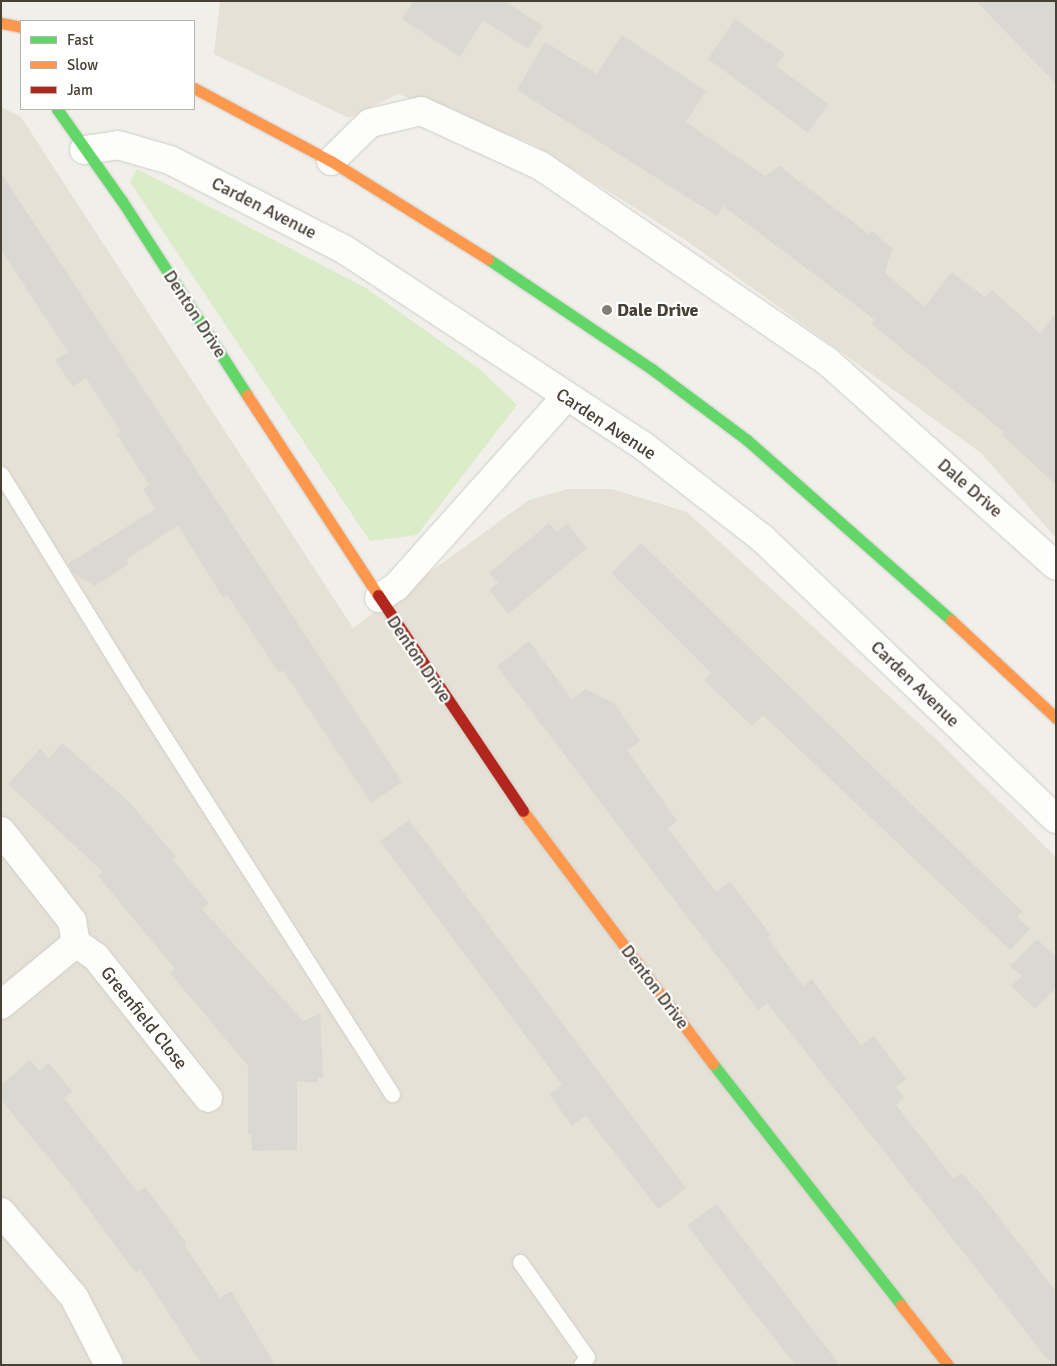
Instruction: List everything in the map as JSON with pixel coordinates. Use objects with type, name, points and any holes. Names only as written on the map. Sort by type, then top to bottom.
[{"type":"street","points":[[1,23],[20,27]]},
{"type":"street","points":[[195,89],[331,161],[445,230],[653,370],[747,440],[1005,668],[1056,718]]},
{"type":"street","name":"Denton Drive","points":[[57,110],[122,201],[379,598],[533,825],[761,1128],[948,1365]]},
{"type":"street","name":"Dale Drive","points":[[331,161],[370,123],[421,111],[541,166],[827,362],[1056,566]]},
{"type":"street","name":"Carden Avenue","points":[[84,150],[118,145],[170,160],[345,250],[566,397],[642,445],[762,538],[1056,819]]},
{"type":"street","name":"Denton Drive","points":[[379,598],[396,587],[566,397]]},
{"type":"street","points":[[1,831],[72,920],[76,943],[1,1004]]},
{"type":"street","name":"Greenfield Close","points":[[76,943],[96,957],[208,1098]]},
{"type":"street","points":[[1,1212],[74,1297],[109,1365]]},
{"type":"lane","points":[[1,474],[132,686],[392,1094]]},
{"type":"lane","points":[[520,1262],[587,1357],[581,1365]]},
{"type":"shaded area","points":[[220,1],[1056,1],[1056,538],[981,453],[687,241],[533,144],[398,94],[349,118],[214,54]]},
{"type":"shaded area","points":[[1,107],[21,117],[353,628],[529,500],[568,489],[612,489],[687,512],[936,739],[1056,857],[1056,1365],[1,1365]]},
{"type":"green space","points":[[137,169],[366,288],[482,371],[517,405],[417,535],[370,541],[130,182]]},
{"type":"building","points":[[414,1],[505,1],[543,26],[528,49],[483,20],[460,57],[402,19]]},
{"type":"building","points":[[976,1],[1056,1],[1056,84]]},
{"type":"building","points":[[735,19],[785,54],[776,66],[828,104],[808,133],[708,59]]},
{"type":"building","points":[[622,35],[706,91],[686,122],[765,176],[779,166],[869,234],[872,231],[892,248],[885,273],[925,307],[952,272],[985,297],[992,290],[1040,333],[1056,313],[1056,485],[1002,435],[1004,432],[872,324],[875,320],[723,206],[717,216],[517,90],[545,42],[597,74]]},
{"type":"building","points":[[1,173],[402,782],[371,803],[283,670],[279,673],[227,595],[223,598],[178,525],[126,560],[129,564],[95,586],[73,573],[68,564],[155,509],[143,489],[149,485],[117,434],[121,432],[86,378],[73,387],[55,360],[68,352],[1,250]]},
{"type":"building","points":[[549,523],[557,532],[567,524],[587,548],[508,614],[489,590],[498,583],[489,573]]},
{"type":"building","points":[[641,543],[1022,911],[1017,917],[1030,929],[1010,950],[763,715],[752,726],[704,680],[711,673],[611,573]]},
{"type":"building","points":[[529,641],[572,699],[586,689],[615,704],[640,741],[627,750],[677,821],[668,828],[716,892],[730,882],[771,935],[767,937],[803,986],[812,979],[861,1045],[874,1036],[906,1079],[896,1087],[904,1098],[896,1105],[954,1179],[961,1173],[981,1194],[1056,1292],[1056,1365],[1052,1365],[767,1003],[758,1010],[497,666]]},
{"type":"building","points":[[62,743],[127,800],[176,856],[172,859],[209,903],[202,909],[303,1021],[320,1014],[323,1078],[318,1078],[318,1082],[297,1082],[297,1150],[252,1151],[251,1134],[248,1134],[248,1066],[170,973],[175,969],[98,876],[103,872],[8,784],[40,749],[49,758]]},
{"type":"building","points":[[409,820],[686,1188],[658,1209],[586,1116],[572,1126],[549,1094],[562,1085],[380,841]]},
{"type":"building","points":[[1037,939],[1056,957],[1056,988],[1035,1009],[1011,986],[1022,976],[1010,966]]},
{"type":"building","points":[[30,1060],[40,1071],[49,1063],[72,1091],[64,1098],[138,1192],[145,1187],[187,1244],[185,1246],[220,1298],[231,1291],[275,1365],[202,1365],[140,1269],[136,1273],[67,1180],[1,1100],[1,1085]]},
{"type":"building","points":[[717,1204],[840,1365],[795,1365],[714,1261],[687,1225]]},
{"type":"traffic: fast","points":[[58,110],[122,201],[247,395]]},
{"type":"traffic: fast","points":[[488,259],[653,370],[747,440],[951,620]]},
{"type":"traffic: fast","points":[[713,1064],[901,1305]]},
{"type":"traffic: slow","points":[[1,23],[20,27]]},
{"type":"traffic: slow","points":[[195,89],[331,161],[488,259]]},
{"type":"traffic: slow","points":[[247,395],[378,595]]},
{"type":"traffic: slow","points":[[951,620],[1056,718]]},
{"type":"traffic: slow","points":[[523,811],[713,1064]]},
{"type":"traffic: slow","points":[[901,1305],[948,1365]]},
{"type":"traffic: jam","points":[[378,595],[523,811]]},
{"type":"place","name":"Dale Drive","points":[[607,310]]}]
